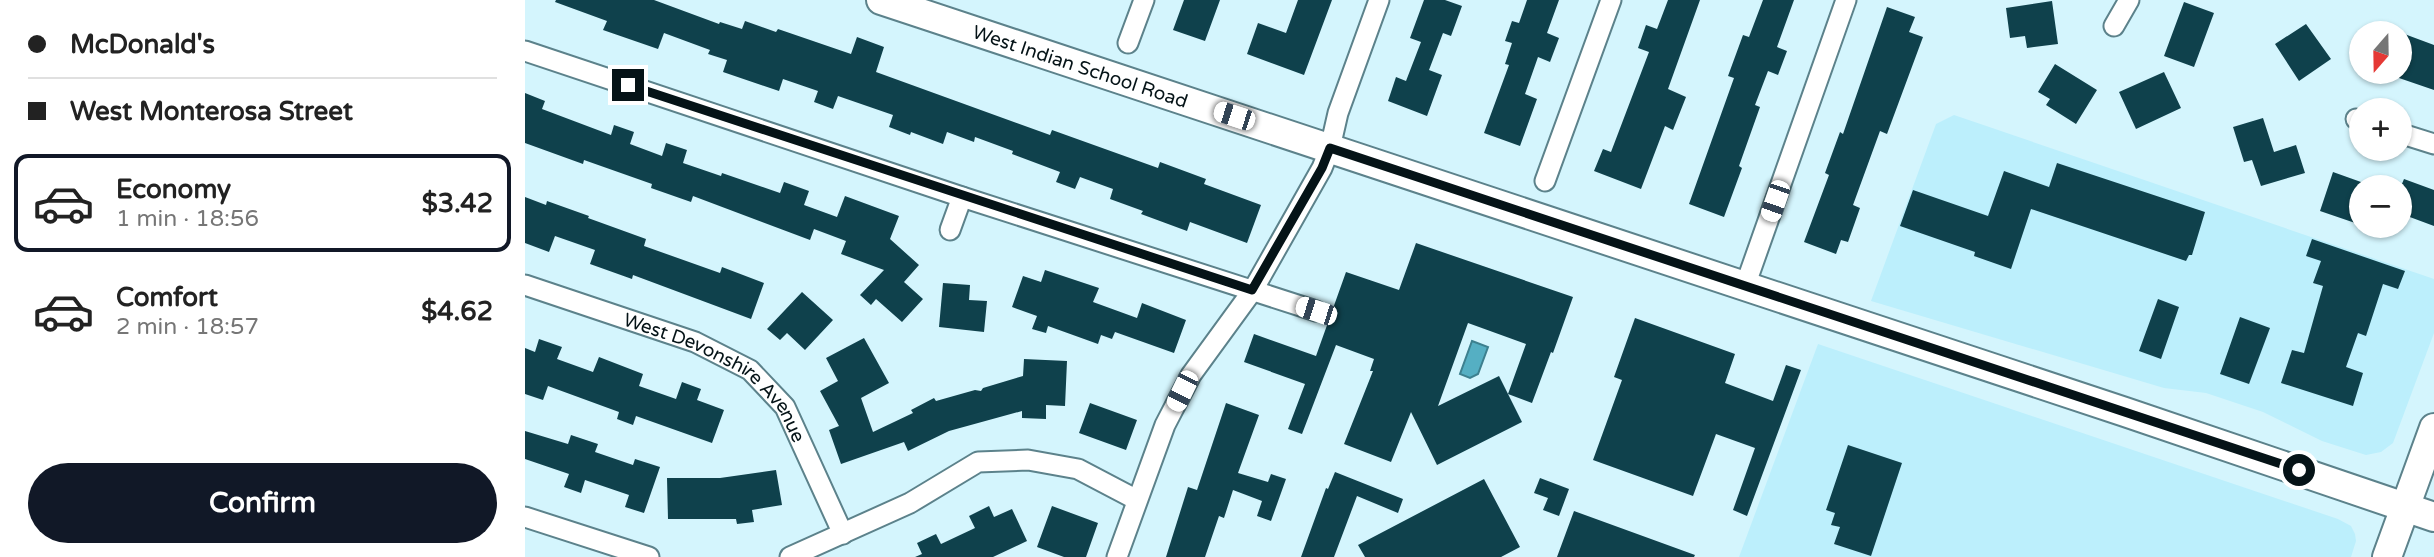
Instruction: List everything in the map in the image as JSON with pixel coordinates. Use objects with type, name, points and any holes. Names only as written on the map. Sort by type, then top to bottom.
[{"type":"main road","name":"West Indian School Road","points":[[881,0],[2137,415],[2434,517]]},
{"type":"main road","points":[[2387,557],[2434,428]]},
{"type":"street","points":[[1128,43],[1144,0]]},
{"type":"street","points":[[1117,557],[1165,425],[1191,375],[1252,290],[1322,168],[1338,113],[1379,0]]},
{"type":"street","points":[[1545,181],[1611,0]]},
{"type":"street","points":[[1745,286],[1846,0]]},
{"type":"street","points":[[2114,26],[2129,0]]},
{"type":"street","points":[[525,51],[962,197],[1316,311]]},
{"type":"street","points":[[2412,137],[2434,144]]},
{"type":"street","points":[[950,230],[962,197]]},
{"type":"street","name":"West Devonshire Avenue","points":[[525,285],[695,342],[750,370],[785,407],[843,534]]},
{"type":"street","points":[[790,557],[910,503],[978,463],[1028,460],[1077,469],[1137,500]]},
{"type":"street","points":[[525,517],[649,557]]},
{"type":"shaded area","points":[[1954,115],[2434,279],[2434,333],[2393,443],[2381,452],[2366,455],[2322,441],[2263,412],[2206,393],[2164,388],[1871,301],[1936,124]]},
{"type":"shaded area","points":[[1472,341],[1488,347],[1478,374],[1470,378],[1460,374]]},
{"type":"shaded area","points":[[1818,344],[2338,519],[2351,526],[2355,534],[2356,541],[2351,557],[1739,557]]},
{"type":"building","points":[[654,0],[719,24],[720,22],[742,29],[745,21],[776,32],[778,29],[851,54],[857,37],[884,47],[876,72],[1050,135],[1052,130],[1158,168],[1160,162],[1206,179],[1204,184],[1261,205],[1247,243],[1190,222],[1187,231],[1110,199],[1113,189],[1080,177],[1075,189],[1056,182],[1060,172],[975,137],[974,142],[947,132],[943,144],[911,132],[910,135],[889,127],[893,115],[838,96],[833,109],[814,102],[818,91],[783,79],[779,91],[723,72],[727,60],[708,54],[710,50],[664,33],[658,49],[603,30],[607,21],[555,2]]},
{"type":"building","points":[[1184,0],[1220,0],[1205,41],[1173,30]]},
{"type":"building","points":[[1298,0],[1332,0],[1304,75],[1247,54],[1258,23],[1286,33]]},
{"type":"building","points":[[1424,0],[1445,0],[1462,6],[1451,36],[1443,33],[1429,70],[1442,75],[1427,116],[1388,101],[1396,77],[1406,81],[1421,42],[1410,38]]},
{"type":"building","points":[[1527,0],[1559,0],[1547,33],[1559,38],[1550,62],[1538,57],[1525,94],[1537,99],[1520,146],[1484,133],[1509,65],[1505,64],[1512,43],[1505,41],[1512,21],[1519,23]]},
{"type":"building","points":[[1668,0],[1700,0],[1668,89],[1686,97],[1673,130],[1665,126],[1641,189],[1594,171],[1603,149],[1611,152],[1649,52],[1638,48],[1646,25],[1657,29]]},
{"type":"building","points":[[1763,0],[1794,0],[1777,47],[1787,51],[1778,75],[1768,71],[1755,105],[1760,107],[1724,217],[1689,204],[1734,78],[1728,76],[1743,35],[1749,37]]},
{"type":"building","points":[[2052,1],[2058,44],[2027,48],[2025,36],[2010,38],[2006,8]]},
{"type":"building","points":[[2184,2],[2214,13],[2194,67],[2164,56]]},
{"type":"building","points":[[1887,7],[1915,17],[1909,32],[1923,37],[1887,134],[1880,131],[1853,205],[1860,208],[1848,242],[1841,240],[1836,254],[1804,242],[1829,175],[1825,173],[1840,132],[1843,134]]},
{"type":"building","points":[[2306,24],[2331,59],[2299,81],[2275,44]]},
{"type":"building","points":[[2412,37],[2434,45],[2434,90],[2412,82]]},
{"type":"building","points":[[2055,64],[2097,90],[2076,124],[2046,105],[2050,99],[2038,92]]},
{"type":"building","points":[[2164,72],[2181,108],[2136,129],[2119,92]]},
{"type":"building","points":[[525,93],[545,101],[542,109],[611,135],[614,125],[634,132],[630,144],[662,156],[666,143],[687,150],[683,163],[721,176],[722,173],[780,193],[784,182],[809,191],[804,205],[837,217],[845,196],[899,216],[890,239],[919,265],[904,282],[923,299],[902,322],[876,299],[871,305],[860,295],[884,270],[841,254],[846,241],[814,229],[810,240],[693,196],[691,202],[651,188],[652,184],[584,160],[583,164],[525,143]]},
{"type":"building","points":[[2263,118],[2274,152],[2296,145],[2305,173],[2261,186],[2252,160],[2244,162],[2233,127]]},
{"type":"building","points":[[2057,163],[2205,212],[2192,255],[2189,255],[2186,261],[2031,209],[2011,269],[1974,256],[1975,252],[1900,226],[1913,190],[1988,216],[2004,171],[2049,187]]},
{"type":"building","points":[[2333,172],[2349,178],[2349,221],[2320,211]]},
{"type":"building","points":[[2412,182],[2434,190],[2434,226],[2412,218]]},
{"type":"building","points":[[525,197],[546,205],[547,201],[646,239],[644,246],[720,273],[722,267],[764,283],[751,319],[633,275],[632,279],[590,264],[595,250],[555,236],[549,252],[525,243]]},
{"type":"building","points":[[2312,239],[2405,271],[2398,289],[2383,284],[2366,336],[2358,333],[2346,367],[2363,373],[2353,406],[2281,383],[2292,350],[2304,353],[2323,286],[2313,283],[2321,261],[2306,256]]},
{"type":"building","points":[[1416,243],[1573,297],[1532,403],[1508,394],[1522,422],[1437,465],[1411,412],[1391,462],[1344,444],[1373,371],[1370,371],[1374,359],[1336,345],[1302,434],[1288,429],[1305,384],[1244,362],[1254,334],[1316,356],[1346,272],[1399,290]],"holes":[[[1468,323],[1526,344],[1508,394],[1499,376],[1438,406]]]},
{"type":"building","points":[[1045,270],[1099,288],[1093,302],[1137,318],[1142,303],[1186,320],[1174,353],[1115,332],[1112,339],[1101,335],[1098,344],[1048,326],[1046,333],[1032,329],[1037,316],[1012,307],[1023,276],[1041,282]]},
{"type":"building","points":[[943,283],[970,285],[969,300],[987,301],[984,332],[939,327]]},
{"type":"building","points":[[802,292],[833,320],[805,350],[787,333],[780,340],[767,329]]},
{"type":"building","points":[[2158,299],[2179,307],[2161,359],[2139,351]]},
{"type":"building","points":[[2240,317],[2270,328],[2249,384],[2220,374]]},
{"type":"building","points":[[1635,318],[1735,354],[1725,383],[1773,401],[1786,365],[1801,370],[1747,516],[1733,510],[1755,448],[1716,434],[1693,496],[1593,460],[1622,380],[1614,377]]},
{"type":"building","points":[[864,338],[889,383],[861,398],[873,432],[913,413],[911,410],[934,398],[936,401],[975,390],[981,391],[983,388],[1023,376],[1024,359],[1067,361],[1065,406],[1046,405],[1046,419],[1022,418],[1022,411],[949,431],[908,451],[904,442],[841,464],[829,430],[839,426],[820,391],[838,381],[826,358]]},
{"type":"building","points":[[539,339],[562,347],[557,359],[593,372],[599,357],[643,374],[639,386],[676,399],[682,382],[701,389],[697,400],[724,410],[712,443],[636,416],[633,425],[617,419],[619,412],[548,386],[543,400],[525,394],[525,348],[535,352]]},
{"type":"building","points":[[1090,403],[1137,420],[1126,450],[1079,433]]},
{"type":"building","points":[[1226,403],[1259,415],[1238,473],[1268,482],[1271,474],[1286,479],[1271,521],[1257,516],[1262,501],[1233,490],[1224,518],[1219,516],[1205,557],[1166,557],[1188,487],[1197,490]]},
{"type":"building","points":[[525,431],[568,444],[571,435],[598,444],[595,452],[633,465],[635,459],[660,467],[644,513],[625,507],[629,495],[585,480],[581,493],[564,487],[569,474],[525,459]]},
{"type":"building","points":[[1848,445],[1902,463],[1871,556],[1834,544],[1840,527],[1831,525],[1835,513],[1826,510]]},
{"type":"building","points":[[776,470],[782,505],[752,510],[754,522],[737,524],[736,519],[668,519],[667,478],[720,478]]},
{"type":"building","points":[[1335,472],[1403,499],[1398,513],[1357,496],[1334,557],[1301,557],[1326,488],[1328,489]]},
{"type":"building","points":[[1540,478],[1569,489],[1559,516],[1543,510],[1548,498],[1534,493]]},
{"type":"building","points":[[1484,479],[1520,547],[1501,557],[1365,557],[1358,545]]},
{"type":"building","points":[[989,506],[994,517],[1012,509],[1027,541],[993,557],[915,557],[922,554],[917,543],[936,534],[941,544],[975,528],[969,516]]},
{"type":"building","points":[[1052,506],[1098,523],[1086,557],[1064,557],[1037,547]]},
{"type":"building","points":[[1574,511],[1695,555],[1557,557]]},
{"type":"route","points":[[628,85],[962,197],[1252,290],[1322,168],[1330,148],[2299,470]]}]
